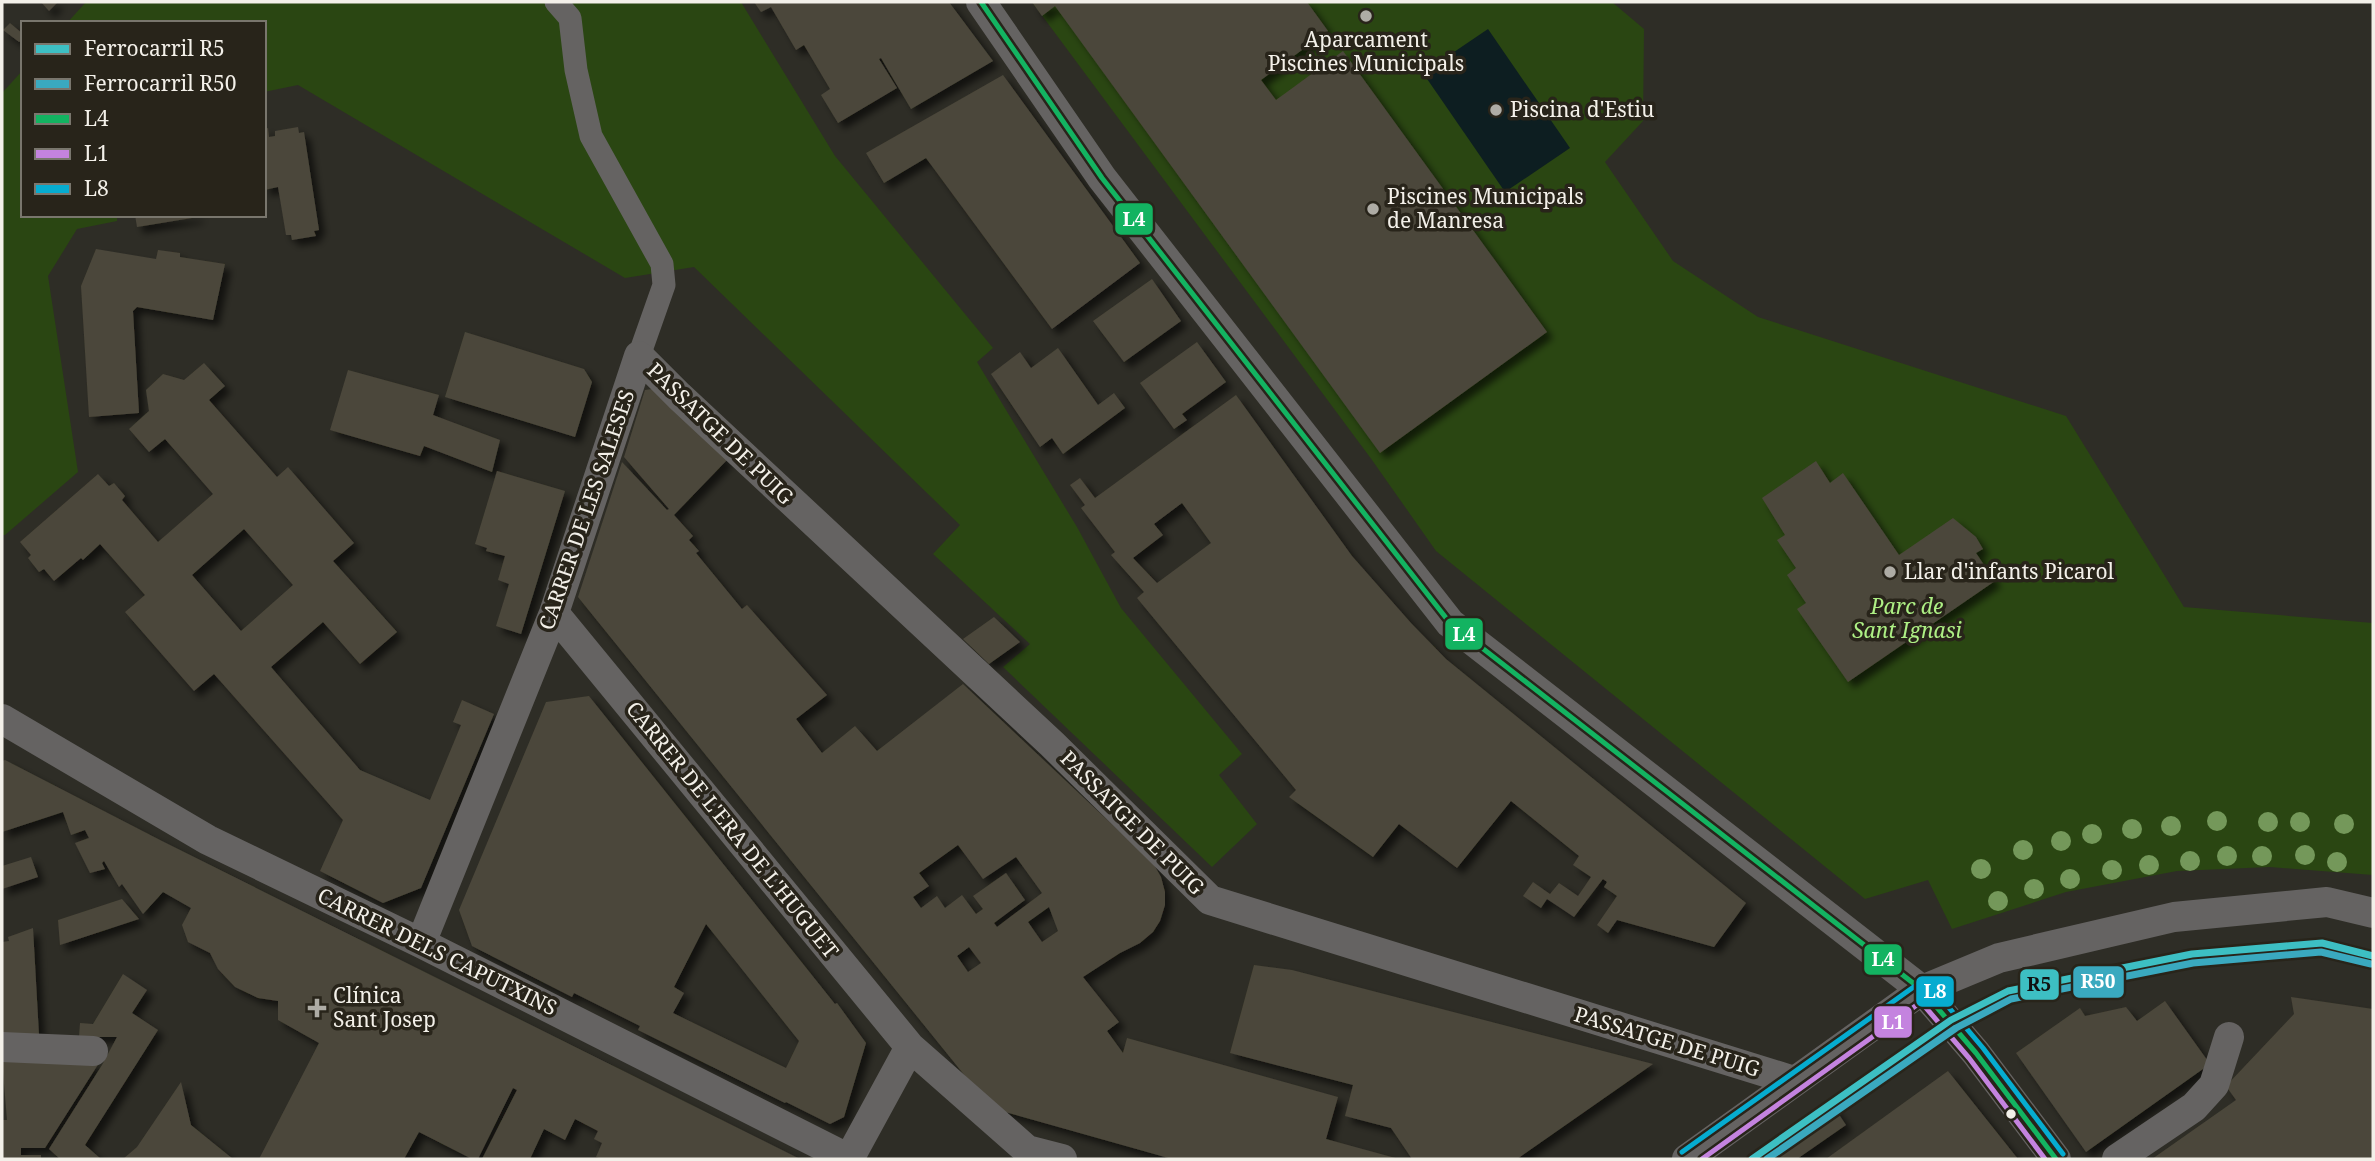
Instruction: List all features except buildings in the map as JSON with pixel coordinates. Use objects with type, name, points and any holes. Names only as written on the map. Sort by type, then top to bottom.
[{"type":"street","name":"CARRER DE LES SALESES","points":[[421,943],[554,613],[664,285],[662,264],[592,136],[576,70],[570,18],[556,2]]},
{"type":"street","points":[[981,2],[1102,178],[1450,623],[1922,990],[1976,1053],[2056,1159]]},
{"type":"street","name":"PASSATGE DE PUIG","points":[[639,356],[689,406],[1052,744],[1210,900],[1794,1082]]},
{"type":"street","name":"CARRER DE L'ERA DE L'HUGUET","points":[[554,613],[910,1047],[1024,1154]]},
{"type":"street","name":"CARRER DELS CAPUTXINS","points":[[2,719],[208,840],[421,943],[849,1159]]},
{"type":"street","points":[[2,748],[30,737]]},
{"type":"street","points":[[1687,1159],[1922,990],[1999,957],[2174,917],[2328,902],[2373,913]]},
{"type":"street","points":[[2117,1159],[2194,1107],[2214,1085],[2229,1037]]},
{"type":"street","points":[[2,1047],[93,1051]]},
{"type":"street","points":[[849,1159],[910,1047]]},
{"type":"street","points":[[1024,1154],[1062,1159]]},
{"type":"green space","points":[[86,2],[741,2],[835,156],[993,348],[977,362],[1077,527],[1121,608],[1242,754],[1219,775],[1257,824],[1212,867],[1003,667],[1030,644],[933,554],[960,525],[694,267],[625,278],[298,85],[266,92],[266,21],[69,21]]},
{"type":"green space","name":"Parc de Sant Ignasi","points":[[1032,2],[1612,2],[1644,29],[1643,121],[1605,162],[1673,261],[1758,317],[2066,416],[2184,607],[2373,623],[2373,875],[2270,867],[2177,871],[2066,892],[1952,929],[1928,880],[1865,899],[1436,551],[1372,460]]},
{"type":"green space","points":[[21,72],[21,217],[117,217],[117,221],[77,229],[48,276],[78,472],[5,535],[2,535],[2,93]]},
{"type":"shaded area","name":"Piscina d'Estiu","points":[[1488,29],[1570,148],[1505,192],[1423,73]]},
{"type":"rail line","name":"R5","points":[[1752,1159],[1951,1020],[2008,991],[2192,954],[2322,943],[2373,956]]},
{"type":"rail line","name":"R50","points":[[1767,1159],[1956,1028],[2011,999],[2193,963],[2321,952],[2371,964]]},
{"type":"transit line","name":"L4","points":[[981,2],[1102,178],[1450,623],[1922,990],[1976,1053],[2056,1159]]},
{"type":"transit line","name":"L8","points":[[1682,1152],[1922,981],[1929,984],[1983,1048],[2063,1154]]},
{"type":"transit line","name":"L1","points":[[1702,1159],[1921,1002],[1969,1058],[2045,1159]]},
{"type":"place","name":"Aparcament Piscines Municipals","points":[[1366,16]]},
{"type":"place","name":"Piscina d'Estiu","points":[[1496,110]]},
{"type":"place","name":"Piscines Municipals de Manresa","points":[[1373,209]]},
{"type":"place","name":"Llar d'infants Picarol","points":[[1890,572]]},
{"type":"place","name":"Clínica Sant Josep","points":[[317,1008]]}]
